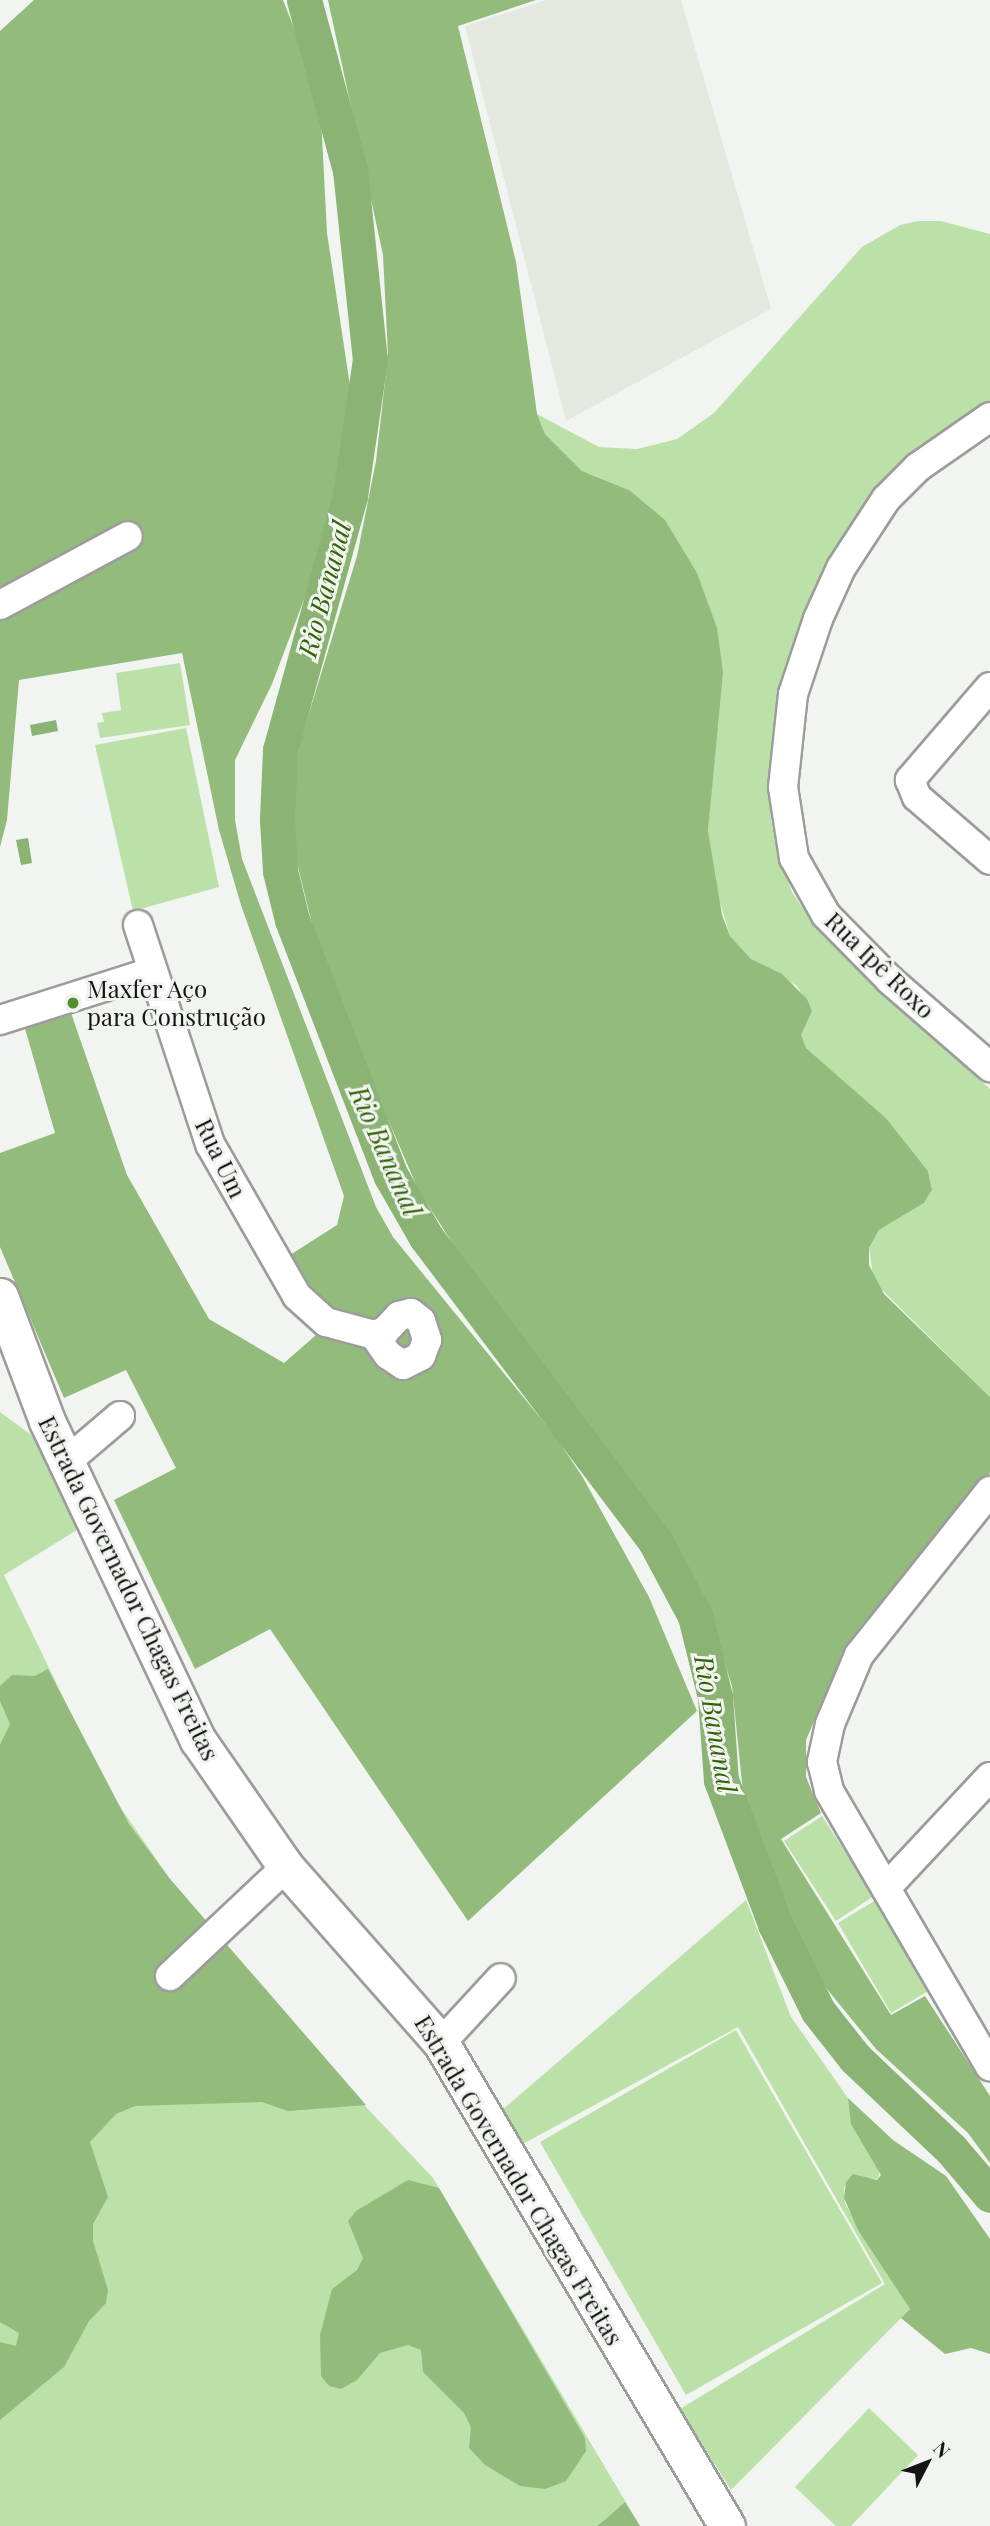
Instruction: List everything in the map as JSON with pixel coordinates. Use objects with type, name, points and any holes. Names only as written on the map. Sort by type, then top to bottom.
[{"type":"main road","name":"Estrada Governador Chagas Freitas","points":[[0,1296],[66,1462],[198,1740],[286,1867],[441,2043],[727,2526]]},
{"type":"street","name":"Rua Ipê Roxo","points":[[990,417],[910,475],[886,499],[841,568],[818,619],[793,694],[783,787],[794,858],[827,915],[890,980],[990,1068]]},
{"type":"street","points":[[0,605],[128,537]]},
{"type":"street","points":[[990,687],[910,780],[917,797],[990,860]]},
{"type":"street","name":"Rua Um","points":[[138,925],[151,972],[210,1144],[291,1286],[326,1322],[374,1335]]},
{"type":"street","points":[[0,1020],[151,972]]},
{"type":"street","points":[[66,1462],[120,1416]]},
{"type":"street","points":[[990,1490],[867,1642],[849,1676],[823,1747],[822,1772],[829,1791],[990,2066]]},
{"type":"street","points":[[886,1888],[990,1777]]},
{"type":"street","points":[[170,1976],[286,1867]]},
{"type":"street","points":[[441,2043],[501,1978]]},
{"type":"shaded area","points":[[34,0],[283,0],[300,43],[321,117],[327,233],[350,386],[351,437],[322,552],[272,684],[235,760],[235,820],[242,859],[376,1207],[393,1237],[555,1436],[582,1476],[649,1597],[697,1711],[468,1921],[270,1629],[195,1669],[114,1500],[176,1468],[126,1370],[64,1398],[0,1247],[0,1153],[55,1133],[24,1025],[70,1010],[127,1175],[209,1319],[284,1363],[331,1322],[290,1255],[337,1225],[344,1196],[241,905],[219,830],[182,653],[19,680],[7,820],[0,847],[0,31]]},
{"type":"shaded area","points":[[328,0],[536,0],[458,26],[516,262],[537,414],[545,434],[582,471],[629,490],[665,520],[697,573],[717,628],[723,672],[708,831],[722,915],[730,936],[751,959],[782,974],[807,999],[812,1011],[801,1035],[806,1048],[886,1118],[928,1171],[932,1190],[924,1203],[879,1230],[869,1248],[869,1265],[884,1294],[990,1397],[990,1473],[860,1627],[842,1657],[806,1740],[806,1777],[821,1813],[781,1839],[891,2015],[925,1996],[990,2096],[990,2163],[968,2133],[876,2049],[827,1989],[785,1919],[769,1888],[746,1821],[732,1686],[704,1597],[649,1506],[487,1298],[418,1189],[358,1050],[315,936],[294,851],[294,782],[299,746],[357,556],[376,461],[388,355],[383,255]]},
{"type":"shaded area","points":[[546,0],[681,0],[771,309],[566,421],[465,26]]},
{"type":"shaded area","points":[[918,221],[941,221],[990,234],[990,402],[908,458],[868,508],[770,786],[771,819],[777,853],[792,892],[810,919],[883,993],[990,1089],[990,1397],[874,1282],[869,1248],[879,1230],[924,1203],[932,1190],[928,1171],[886,1118],[806,1048],[800,1035],[812,1011],[797,986],[751,959],[730,936],[714,882],[708,831],[716,731],[629,490],[582,471],[545,434],[537,414],[599,447],[637,449],[677,439],[714,413],[862,247],[900,225]]},
{"type":"shaded area","points":[[180,663],[190,725],[100,738],[97,723],[104,722],[102,713],[121,710],[116,673]]},
{"type":"shaded area","points":[[56,720],[58,731],[32,736],[30,725]]},
{"type":"shaded area","points":[[186,728],[219,887],[133,911],[95,745]]},
{"type":"shaded area","points":[[28,838],[32,863],[21,865],[16,840]]},
{"type":"shaded area","points":[[0,1412],[38,1440],[77,1530],[4,1575],[107,1788],[170,1879],[351,2091],[433,2178],[640,2526],[0,2526]]},
{"type":"shaded area","points":[[48,1669],[129,1824],[170,1879],[366,2105],[288,2111],[262,2102],[135,2106],[116,2114],[90,2142],[108,2197],[93,2224],[93,2241],[108,2290],[106,2303],[89,2321],[64,2367],[0,2420],[0,2342],[16,2346],[19,2333],[0,2322],[0,1745],[10,1724],[0,1701],[0,1686],[12,1675],[35,1676]]},
{"type":"shaded area","points":[[822,1816],[874,1896],[836,1921],[784,1841]]},
{"type":"shaded area","points":[[746,1900],[791,2017],[848,2098],[855,2130],[880,2169],[878,2179],[850,2177],[844,2188],[845,2204],[910,2309],[731,2490],[680,2409],[885,2284],[738,2027],[521,2145],[501,2111]]},
{"type":"shaded area","points":[[876,1900],[930,1990],[891,2013],[838,1923]]},
{"type":"shaded area","points":[[736,2030],[882,2283],[686,2395],[540,2142]]},
{"type":"shaded area","points":[[848,2098],[893,2140],[946,2176],[990,2239],[990,2354],[971,2348],[945,2354],[901,2318],[910,2309],[858,2230],[844,2198],[846,2182],[853,2174],[877,2180],[881,2175],[851,2124]]},
{"type":"shaded area","points":[[408,2180],[439,2188],[585,2438],[586,2451],[566,2481],[545,2489],[520,2486],[485,2465],[469,2448],[471,2427],[464,2413],[423,2372],[421,2350],[408,2345],[380,2353],[357,2380],[341,2389],[329,2386],[321,2376],[320,2335],[332,2289],[357,2270],[363,2258],[348,2221],[356,2211]]},
{"type":"shaded area","points":[[869,2408],[918,2455],[851,2526],[836,2526],[795,2487]]},
{"type":"shaded area","points":[[625,2502],[640,2526],[597,2526],[606,2519]]},
{"type":"waterway","name":"Rio Bananal","points":[[304,0],[350,170],[370,359],[350,496],[280,750],[277,820],[280,871],[292,920],[391,1176],[426,1237],[655,1541],[695,1616],[715,1697],[721,1780],[775,1924],[818,2011],[855,2058],[951,2149],[990,2195]]},
{"type":"place","name":"Maxfer Aço para Construção","points":[[73,1003]]}]
